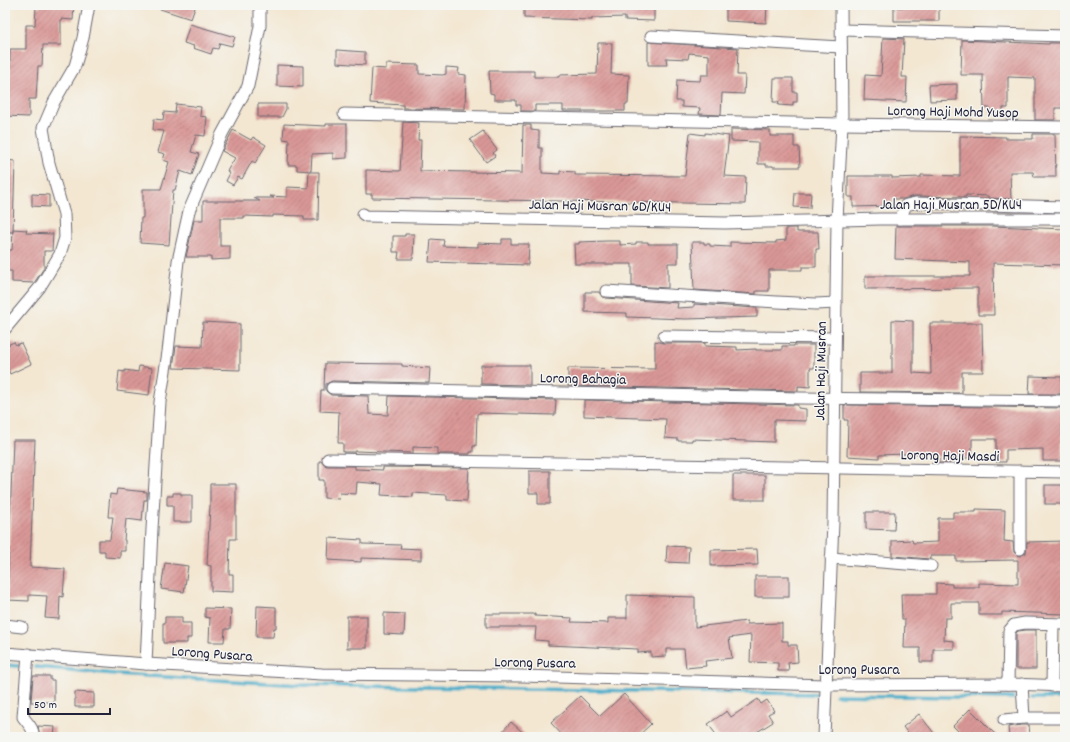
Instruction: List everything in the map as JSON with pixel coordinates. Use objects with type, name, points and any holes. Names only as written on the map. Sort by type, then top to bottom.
[{"type":"street","points":[[5,329],[40,287],[60,254],[65,238],[64,214],[49,163],[43,128],[54,102],[75,66],[83,38],[89,5]]},
{"type":"street","points":[[146,664],[152,529],[160,402],[168,352],[178,262],[189,211],[222,134],[248,86],[260,26],[260,5]]},
{"type":"street","name":"Jalan Haji Musran","points":[[824,737],[834,468],[835,338],[833,303],[842,124],[841,5]]},
{"type":"street","points":[[842,30],[1065,36]]},
{"type":"street","points":[[651,36],[841,47]]},
{"type":"street","name":"Lorong Haji Mohd Yusop","points":[[344,114],[1065,127]]},
{"type":"street","points":[[900,219],[906,205],[914,203],[1065,207]]},
{"type":"street","name":"Jalan Haji Musran 6D/KU4","points":[[363,214],[366,216],[725,223],[837,220]]},
{"type":"street","name":"Jalan Haji Musran 5D/KU4","points":[[837,220],[1065,219]]},
{"type":"street","points":[[606,291],[816,304],[833,303]]},
{"type":"street","points":[[664,336],[835,338]]},
{"type":"street","name":"Lorong Bahagia","points":[[332,388],[834,399],[1065,401]]},
{"type":"street","name":"Lorong Haji Masdi","points":[[328,459],[1065,472]]},
{"type":"street","points":[[1020,471],[1020,549]]},
{"type":"street","points":[[831,558],[931,566]]},
{"type":"street","points":[[1008,684],[1009,631],[1014,625],[1025,623],[1065,624]]},
{"type":"street","points":[[1052,686],[1053,624]]},
{"type":"street","points":[[5,626],[22,627]]},
{"type":"street","name":"Lorong Pusara","points":[[5,653],[146,664],[322,674],[522,676],[826,685],[1022,684],[1065,686]]},
{"type":"street","points":[[28,654],[24,717],[34,732],[33,737]]},
{"type":"street","points":[[1022,684],[1024,718]]},
{"type":"street","points":[[1004,720],[1024,718],[1065,718]]},
{"type":"building","points":[[40,5],[74,5],[73,20],[61,19],[61,45],[43,45],[42,66],[38,66],[36,99],[29,99],[29,117],[5,116],[5,75],[10,75],[10,49],[26,49],[26,25],[35,25],[36,7],[40,8]]},
{"type":"building","points":[[155,5],[196,5],[191,19],[154,7]]},
{"type":"building","points":[[524,5],[644,5],[644,8],[654,9],[654,21],[625,20],[625,17],[592,18],[592,20],[524,18]]},
{"type":"building","points":[[726,5],[767,5],[766,23],[726,21]]},
{"type":"building","points":[[923,5],[939,5],[939,21],[894,21],[894,7],[923,8]]},
{"type":"building","points":[[190,24],[235,37],[232,46],[220,43],[218,49],[213,48],[211,54],[193,48],[194,46],[184,43]]},
{"type":"building","points":[[883,38],[904,39],[902,77],[907,77],[906,102],[864,100],[865,75],[881,76]]},
{"type":"building","points":[[962,40],[1049,44],[1065,43],[1065,108],[1055,108],[1055,120],[1035,120],[1035,78],[1008,77],[1008,108],[1003,108],[1003,113],[990,114],[990,108],[984,108],[983,75],[961,75]]},
{"type":"building","points":[[648,42],[738,48],[737,75],[745,75],[744,94],[722,93],[721,115],[699,114],[700,108],[682,107],[682,101],[676,101],[677,80],[700,81],[701,75],[709,75],[709,55],[689,53],[688,59],[666,58],[667,65],[648,65]]},
{"type":"building","points":[[598,43],[612,43],[611,74],[629,75],[628,104],[625,104],[625,111],[563,111],[563,105],[535,105],[535,111],[521,111],[521,105],[516,105],[516,100],[494,100],[494,94],[490,93],[489,71],[534,71],[534,77],[597,74]]},
{"type":"building","points":[[337,50],[365,52],[365,65],[337,63]]},
{"type":"building","points":[[386,64],[419,65],[419,74],[443,75],[446,74],[446,67],[459,68],[458,74],[466,75],[465,109],[403,108],[403,105],[370,103],[372,68],[386,69]]},
{"type":"building","points":[[277,65],[303,66],[303,87],[277,86]]},
{"type":"building","points":[[774,78],[793,78],[793,92],[797,92],[797,102],[793,102],[793,106],[778,105],[779,102],[773,102]]},
{"type":"building","points":[[957,84],[957,100],[930,101],[929,85]]},
{"type":"building","points":[[176,104],[201,107],[200,116],[207,117],[205,136],[196,135],[191,152],[199,154],[192,175],[180,171],[175,190],[173,190],[169,245],[140,243],[141,218],[143,218],[143,189],[161,189],[169,162],[163,160],[165,154],[158,152],[164,131],[153,130],[154,119],[163,120],[164,112],[175,113]]},
{"type":"building","points":[[258,104],[286,104],[286,109],[282,117],[258,117]]},
{"type":"building","points":[[403,122],[419,123],[418,140],[421,140],[420,171],[522,173],[523,125],[531,125],[531,130],[539,131],[539,148],[542,148],[542,173],[560,174],[560,171],[575,172],[575,175],[685,176],[690,133],[729,136],[724,176],[746,177],[745,204],[372,198],[372,194],[366,194],[366,170],[400,171]]},
{"type":"building","points":[[284,124],[326,126],[326,124],[347,124],[347,158],[333,159],[333,153],[312,154],[311,171],[297,170],[297,165],[288,165],[289,140],[283,139]]},
{"type":"building","points":[[731,129],[770,130],[770,136],[794,136],[794,147],[799,147],[800,167],[773,167],[766,166],[766,164],[758,164],[758,142],[731,141]]},
{"type":"building","points":[[233,130],[251,140],[253,137],[266,145],[255,163],[252,161],[242,179],[238,177],[233,185],[226,181],[230,173],[227,171],[235,158],[222,151]]},
{"type":"building","points":[[483,131],[497,150],[493,153],[495,156],[486,162],[470,140]]},
{"type":"building","points":[[1033,134],[1055,134],[1056,177],[1034,177],[1033,172],[1010,172],[1011,199],[966,195],[966,197],[915,196],[904,199],[892,199],[892,206],[853,207],[853,197],[848,197],[848,176],[892,176],[892,178],[921,177],[921,175],[960,176],[960,136],[1033,139]]},
{"type":"building","points":[[5,160],[15,161],[13,232],[5,232]]},
{"type":"building","points":[[309,172],[319,172],[318,220],[304,220],[304,216],[273,215],[273,217],[244,216],[244,218],[220,218],[220,246],[230,246],[230,259],[211,260],[211,257],[186,257],[194,220],[203,220],[203,201],[260,201],[254,198],[274,198],[270,196],[287,197],[287,187],[308,188]]},
{"type":"building","points":[[795,193],[811,193],[810,208],[794,207]]},
{"type":"building","points":[[32,194],[49,195],[49,207],[32,206]]},
{"type":"building","points":[[896,226],[992,226],[1065,229],[1065,265],[993,263],[994,315],[978,315],[978,288],[865,289],[865,276],[970,276],[970,262],[895,259]]},
{"type":"building","points":[[786,228],[797,228],[797,232],[818,232],[819,249],[816,249],[816,267],[802,267],[802,270],[769,270],[769,291],[756,291],[756,294],[694,290],[692,242],[704,242],[704,244],[710,244],[710,246],[730,247],[730,242],[776,243],[776,241],[786,240]]},
{"type":"building","points":[[13,229],[27,230],[26,233],[53,234],[52,251],[44,251],[44,268],[34,283],[12,282],[12,271],[5,271],[5,250],[12,250]]},
{"type":"building","points":[[405,234],[414,234],[413,259],[398,259],[399,252],[393,252],[393,236],[405,236]]},
{"type":"building","points":[[431,239],[444,240],[443,246],[478,247],[478,243],[502,244],[502,239],[511,239],[511,244],[529,244],[528,265],[429,262]]},
{"type":"building","points":[[620,241],[620,245],[636,244],[636,242],[648,242],[648,244],[678,244],[678,263],[668,263],[668,288],[632,286],[632,264],[575,264],[574,244],[579,244],[579,242]]},
{"type":"building","points":[[585,292],[599,292],[602,297],[606,298],[678,303],[677,308],[694,307],[694,304],[757,308],[757,317],[686,319],[627,317],[627,313],[585,312]]},
{"type":"building","points":[[892,320],[913,321],[913,373],[931,374],[930,323],[982,323],[983,372],[962,372],[962,393],[860,392],[860,373],[892,373]]},
{"type":"building","points":[[203,322],[240,324],[240,370],[173,368],[176,346],[202,347]]},
{"type":"building","points":[[655,341],[664,343],[705,343],[705,346],[737,347],[737,350],[782,350],[782,346],[814,345],[814,368],[810,368],[810,387],[798,386],[798,391],[568,386],[568,368],[655,369]]},
{"type":"building","points":[[14,342],[16,345],[21,343],[31,364],[10,374],[5,362],[5,346]]},
{"type":"building","points":[[325,363],[402,364],[402,366],[430,368],[429,383],[332,381],[326,384],[326,391],[331,395],[368,396],[369,414],[388,415],[389,396],[556,400],[555,415],[479,413],[477,414],[476,446],[473,446],[473,452],[470,452],[470,454],[437,454],[437,448],[413,447],[413,453],[343,452],[343,443],[338,443],[339,412],[320,411],[321,390],[324,390]]},
{"type":"building","points":[[481,365],[530,365],[530,385],[481,384]]},
{"type":"building","points":[[139,366],[152,368],[149,395],[117,391],[119,371],[125,372],[125,370],[138,372]]},
{"type":"building","points":[[1030,376],[1062,377],[1061,394],[1029,394]]},
{"type":"building","points":[[584,400],[798,405],[798,408],[806,409],[806,421],[774,420],[774,442],[692,439],[692,441],[678,441],[678,439],[665,438],[666,419],[584,416]]},
{"type":"building","points":[[844,405],[1065,408],[1065,425],[1062,425],[1062,461],[1043,461],[1043,449],[1006,450],[1006,462],[996,462],[996,439],[972,439],[972,458],[949,458],[949,463],[939,463],[939,456],[932,456],[931,453],[879,455],[879,458],[847,456],[848,420],[844,420]]},
{"type":"building","points":[[13,440],[35,440],[30,567],[65,569],[63,597],[60,596],[59,619],[45,618],[47,596],[29,595],[29,601],[7,600]]},
{"type":"building","points":[[319,461],[327,466],[355,466],[355,469],[383,470],[383,467],[469,468],[467,501],[447,500],[447,495],[413,493],[413,497],[381,495],[382,484],[357,482],[356,494],[340,493],[339,499],[324,498],[324,480],[319,480]]},
{"type":"building","points":[[529,471],[550,471],[550,504],[538,504],[538,493],[529,493]]},
{"type":"building","points":[[733,475],[765,475],[765,500],[733,500]]},
{"type":"building","points":[[210,484],[236,484],[236,539],[230,539],[229,574],[233,574],[233,592],[211,591],[211,566],[207,565]]},
{"type":"building","points":[[1045,485],[1065,485],[1065,504],[1045,504]]},
{"type":"building","points":[[117,489],[147,492],[147,500],[144,500],[142,521],[126,519],[124,540],[125,551],[120,551],[120,558],[105,557],[105,551],[99,551],[99,540],[110,540],[113,517],[108,517],[110,494],[116,495]]},
{"type":"building","points":[[173,493],[192,495],[192,522],[173,522],[173,505],[167,505],[167,496],[173,496]]},
{"type":"building","points":[[976,509],[1005,510],[1004,541],[1013,542],[1014,552],[1017,555],[1020,556],[1026,553],[1027,542],[1065,541],[1065,554],[1063,554],[1063,575],[1065,575],[1065,614],[1002,612],[1002,615],[979,615],[979,603],[951,603],[951,618],[945,618],[944,640],[954,641],[954,649],[933,649],[933,662],[920,662],[920,648],[904,648],[905,619],[902,619],[901,594],[936,594],[936,583],[952,584],[952,587],[979,587],[979,583],[1018,584],[1018,560],[956,561],[956,556],[930,556],[930,559],[892,556],[892,541],[912,540],[913,543],[938,542],[938,518],[953,518],[953,512],[976,512]]},
{"type":"building","points":[[866,512],[895,512],[894,530],[866,529]]},
{"type":"building","points":[[329,538],[362,540],[362,544],[401,545],[400,548],[421,549],[421,560],[361,558],[361,562],[328,560]]},
{"type":"building","points":[[667,546],[689,547],[688,563],[666,562]]},
{"type":"building","points":[[757,549],[758,565],[711,566],[711,550]]},
{"type":"building","points":[[165,563],[188,566],[184,592],[161,589]]},
{"type":"building","points":[[755,576],[789,576],[789,597],[755,597]]},
{"type":"building","points":[[627,595],[695,597],[695,627],[747,621],[747,624],[782,623],[782,641],[788,641],[788,645],[797,645],[798,662],[788,663],[789,671],[778,671],[778,663],[750,662],[751,635],[729,638],[732,658],[705,661],[706,666],[686,668],[684,649],[666,649],[666,656],[651,657],[651,652],[638,653],[638,649],[548,645],[548,641],[535,640],[536,627],[486,627],[486,614],[535,614],[535,616],[572,618],[571,622],[608,623],[608,618],[627,618]]},
{"type":"building","points":[[257,606],[276,607],[276,628],[274,628],[273,637],[256,637]]},
{"type":"building","points":[[205,608],[231,609],[230,629],[225,629],[224,642],[209,642],[210,618],[205,617]]},
{"type":"building","points":[[384,613],[405,614],[404,635],[384,634]]},
{"type":"building","points":[[347,616],[367,616],[367,648],[347,648]]},
{"type":"building","points":[[165,617],[182,617],[182,623],[191,623],[191,638],[187,638],[187,643],[163,643],[163,623],[165,623]]},
{"type":"building","points":[[1036,630],[1036,669],[1016,669],[1016,633],[1018,631]]},
{"type":"building","points":[[33,676],[50,676],[50,680],[54,680],[54,702],[31,702]]},
{"type":"building","points":[[75,692],[94,693],[94,707],[75,707]]},
{"type":"building","points":[[624,694],[651,724],[637,737],[564,737],[551,723],[580,696],[600,716]]},
{"type":"building","points":[[758,699],[761,704],[767,700],[774,711],[768,714],[773,722],[749,737],[718,737],[708,724],[727,711],[731,717]]},
{"type":"building","points":[[970,709],[998,737],[964,737],[953,726]]},
{"type":"building","points":[[919,714],[937,737],[911,737],[903,727]]},
{"type":"building","points":[[511,722],[528,737],[497,737]]},
{"type":"building","points":[[1029,725],[1030,737],[1009,737],[1008,727]]},
{"type":"building","points":[[38,726],[55,727],[54,737],[40,737]]},
{"type":"waterway","points":[[5,665],[18,666]]},
{"type":"waterway","points":[[36,667],[115,674],[302,685],[816,694]]},
{"type":"waterway","points":[[836,695],[1013,698]]},
{"type":"waterway","points":[[1032,698],[1065,698]]}]
